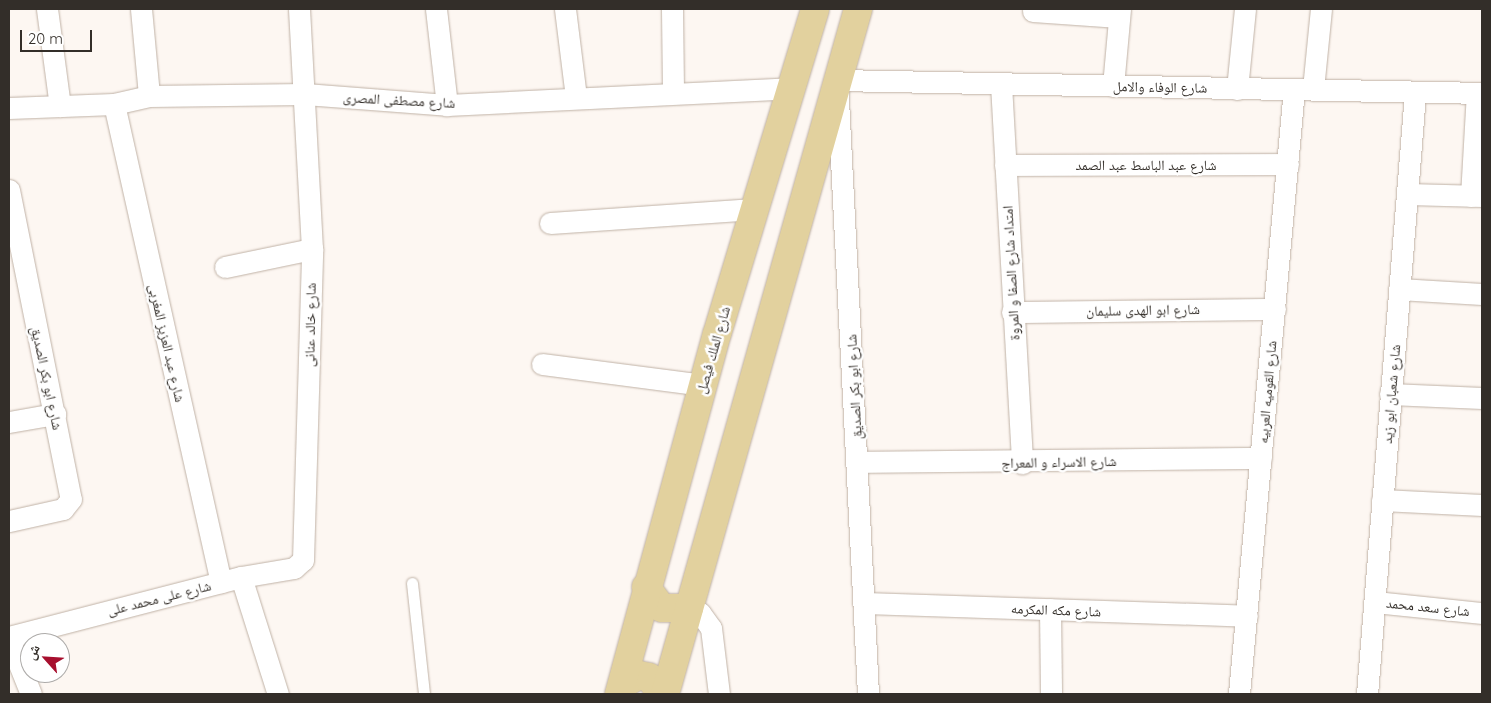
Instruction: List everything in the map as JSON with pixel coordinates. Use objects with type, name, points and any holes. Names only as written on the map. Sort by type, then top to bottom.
[{"type":"main road","name":"شارع الملك فيصل","points":[[620,690],[646,587],[703,385],[814,9]]},
{"type":"main road","points":[[663,694],[858,9]]},
{"type":"main road","points":[[646,587],[662,608],[689,608]]},
{"type":"main road","points":[[620,690],[639,675],[649,677],[663,694]]},
{"type":"street","points":[[47,9],[60,106]]},
{"type":"street","points":[[141,9],[149,96]]},
{"type":"street","name":"شارع خالد عنانى","points":[[299,9],[312,249],[304,556]]},
{"type":"street","points":[[436,9],[447,105]]},
{"type":"street","points":[[566,9],[576,97]]},
{"type":"street","points":[[672,9],[673,91]]},
{"type":"street","points":[[1237,89],[1245,9]]},
{"type":"street","name":"شارع القوميه العربيه","points":[[1239,694],[1288,164],[1321,9]]},
{"type":"street","points":[[1033,11],[1119,13],[1113,86]]},
{"type":"street","name":"شارع الوفاء والامل","points":[[837,80],[1480,93]]},
{"type":"street","name":"شارع ابو بكر الصديق","points":[[837,80],[858,462],[868,694]]},
{"type":"street","name":"امتداد شارع الصفا و المروة","points":[[1001,84],[1012,312],[1022,463]]},
{"type":"street","name":"شارع مصطفى المصرى","points":[[9,108],[114,104],[149,96],[305,94],[447,105],[673,91],[791,88]]},
{"type":"street","name":"شارع شعبان ابو زيد","points":[[1366,694],[1415,93]]},
{"type":"street","points":[[1406,194],[1477,196],[1480,93]]},
{"type":"street","name":"شارع عبد العزيز المغربى","points":[[114,104],[231,580],[278,694]]},
{"type":"street","name":"شارع عبد الباسط عبد الصمد","points":[[1005,165],[1288,164]]},
{"type":"street","name":"شارع ابو بكر الصديق","points":[[9,190],[71,499],[64,509],[9,521]]},
{"type":"street","points":[[550,223],[755,209]]},
{"type":"street","points":[[225,267],[312,249]]},
{"type":"street","points":[[1399,289],[1482,294]]},
{"type":"street","name":"شارع ابو الهدى سليمان","points":[[1012,312],[1275,309]]},
{"type":"street","points":[[542,364],[703,385]]},
{"type":"street","points":[[1390,394],[1482,398]]},
{"type":"street","points":[[9,422],[55,414]]},
{"type":"street","name":"شارع الاسراء و المعراج","points":[[858,462],[1022,463],[1261,458]]},
{"type":"street","points":[[1382,500],[1482,506]]},
{"type":"street","name":"شارع على محمد على","points":[[9,638],[231,580],[294,568],[304,556]]},
{"type":"street","name":"شارع سعد محمد","points":[[1374,602],[1482,613]]},
{"type":"street","name":"شارع مكه المكرمه","points":[[865,603],[1247,616]]},
{"type":"street","points":[[689,608],[700,613],[711,628],[720,694]]},
{"type":"street","points":[[1050,610],[1051,694]]},
{"type":"street","points":[[9,638],[31,694]]},
{"type":"lane","points":[[412,583],[424,694]]}]
